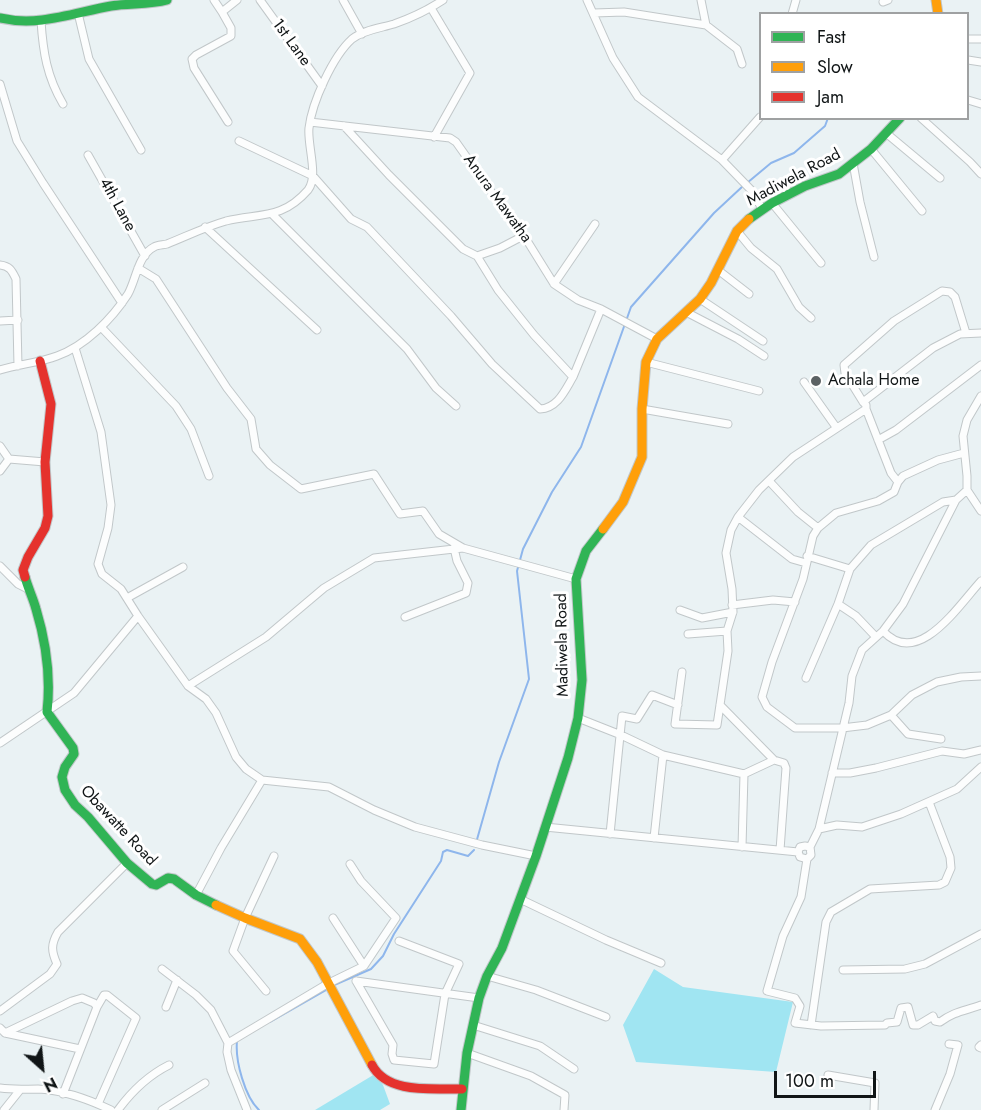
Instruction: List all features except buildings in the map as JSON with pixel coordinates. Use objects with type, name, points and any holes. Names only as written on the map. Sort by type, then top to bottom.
[{"type":"main road","points":[[0,18],[7,21],[41,21],[78,13],[95,4],[167,0]]},
{"type":"main road","name":"Madiwela Road","points":[[460,1110],[466,1053],[479,998],[487,976],[502,948],[536,856],[568,758],[578,718],[582,681],[576,579],[586,551],[623,502],[642,457],[642,409],[646,362],[657,339],[700,299],[718,270],[737,231],[750,218],[772,203],[806,186],[839,174],[871,149],[898,120]]},
{"type":"main road","points":[[40,361],[51,404],[45,462],[48,516],[45,528],[23,570],[36,609],[48,664],[50,688],[47,712]]},
{"type":"main road","name":"Obawatte Road","points":[[47,712],[74,748],[74,754],[62,777],[65,790],[75,805],[127,863],[152,884],[156,885],[168,878],[174,879],[196,895]]},
{"type":"main road","points":[[196,895],[245,918],[300,939],[317,962],[377,1074],[386,1082],[462,1089]]},
{"type":"street","points":[[214,0],[231,28],[231,36],[196,55],[192,60],[194,68],[228,122]]},
{"type":"street","points":[[222,12],[237,0]]},
{"type":"street","name":"1st Lane","points":[[260,0],[322,86]]},
{"type":"street","points":[[343,0],[362,34]]},
{"type":"street","points":[[1,369],[57,357],[75,348],[100,327],[122,303],[138,268],[153,248],[205,227],[242,217],[273,215],[296,201],[309,188],[313,176],[310,122],[328,71],[352,39],[397,23],[443,0]]},
{"type":"street","points":[[587,0],[613,58],[638,97],[722,160],[753,192],[762,209]]},
{"type":"street","points":[[701,0],[706,25]]},
{"type":"street","points":[[431,8],[470,73],[434,137]]},
{"type":"street","points":[[594,13],[624,12],[706,25],[737,49],[742,64]]},
{"type":"street","points":[[78,13],[89,59],[141,150]]},
{"type":"street","points":[[41,21],[43,57],[56,93],[63,104]]},
{"type":"street","points":[[0,84],[17,141],[122,303]]},
{"type":"street","points":[[722,160],[759,118]]},
{"type":"street","points":[[923,120],[981,174]]},
{"type":"street","name":"Anura Mawatha","points":[[310,122],[450,138],[456,142],[497,200],[513,218],[554,284],[578,300],[601,309],[657,339]]},
{"type":"street","points":[[344,126],[463,249],[477,256],[498,290],[534,335],[573,377]]},
{"type":"street","points":[[886,133],[940,178]]},
{"type":"street","points":[[239,141],[313,176],[351,219],[367,227],[451,316],[492,364],[540,409],[549,409],[559,400],[573,377],[601,309]]},
{"type":"street","points":[[871,149],[922,212]]},
{"type":"street","name":"4th Lane","points":[[88,155],[145,256]]},
{"type":"street","points":[[853,163],[874,257]]},
{"type":"street","points":[[772,203],[820,263]]},
{"type":"street","points":[[273,215],[407,349],[436,388],[456,406]]},
{"type":"street","points":[[554,284],[595,224]]},
{"type":"street","points":[[205,227],[317,330]]},
{"type":"street","points":[[737,231],[751,248],[777,269],[800,306],[812,318]]},
{"type":"street","points":[[477,256],[500,248],[525,235]]},
{"type":"street","points":[[0,266],[6,266],[12,270],[16,279],[18,366]]},
{"type":"street","points":[[138,268],[156,279],[227,388],[251,419],[256,449],[270,465],[301,489],[374,474],[400,514],[423,511],[439,534],[463,548],[576,579]]},
{"type":"street","points":[[718,270],[749,294]]},
{"type":"street","points":[[897,482],[891,473],[864,405],[845,373],[843,365],[894,321],[942,291],[950,292],[955,297],[966,333]]},
{"type":"street","points":[[700,299],[764,341]]},
{"type":"street","points":[[686,312],[738,339],[764,356]]},
{"type":"street","points":[[0,321],[18,320]]},
{"type":"street","points":[[100,327],[176,406],[192,429],[209,476]]},
{"type":"street","points":[[682,672],[675,724],[717,725],[732,609],[732,589],[726,553],[731,530],[738,517],[759,490],[794,457],[836,428],[933,348],[960,334],[981,333]]},
{"type":"street","points":[[75,348],[101,432],[111,505],[108,528],[98,564],[102,574],[121,589],[188,686],[206,699],[216,713],[236,757],[246,769],[262,780],[329,787],[374,810],[415,827],[469,842],[536,856]]},
{"type":"street","points":[[646,362],[759,392]]},
{"type":"street","points":[[878,440],[896,430],[981,365]]},
{"type":"street","points":[[804,382],[836,428]]},
{"type":"street","points":[[981,396],[967,420],[963,436],[967,489],[981,511]]},
{"type":"street","points":[[642,409],[728,424]]},
{"type":"street","points":[[0,446],[9,459]]},
{"type":"street","points":[[964,453],[938,460],[903,476],[897,482],[894,492],[878,501],[836,513],[818,528],[813,536],[803,579],[772,662],[762,697],[767,707],[795,728],[842,728],[867,725],[891,715],[912,695],[937,682],[960,677],[981,676]]},
{"type":"street","points":[[9,459],[45,462]]},
{"type":"street","points":[[0,471],[9,459]]},
{"type":"street","points":[[770,482],[798,512],[818,528]]},
{"type":"street","points":[[967,489],[956,500],[903,604],[883,631],[862,650],[855,668],[819,828],[810,847],[811,855],[807,859],[801,897],[783,936],[767,991],[795,998],[800,1006],[795,1023],[811,1025],[885,1025],[897,1022],[901,1008],[904,1007],[908,1007],[913,1025],[918,1025],[933,1016],[935,1021],[940,1022],[960,1010],[981,1005]]},
{"type":"street","points":[[806,678],[838,604],[850,568],[871,545],[943,502],[956,500]]},
{"type":"street","points":[[738,517],[792,559],[850,568]]},
{"type":"street","points":[[405,617],[466,593],[468,583],[457,561],[454,548]]},
{"type":"street","points":[[188,686],[266,637],[324,588],[374,558],[463,548]]},
{"type":"street","points":[[0,566],[18,584],[28,589]]},
{"type":"street","points":[[127,598],[183,567]]},
{"type":"street","points":[[883,631],[899,643],[911,644],[926,639],[981,581]]},
{"type":"street","points":[[680,610],[702,618],[773,600],[795,602]]},
{"type":"street","points":[[838,604],[856,616],[876,637]]},
{"type":"street","points":[[1,740],[74,693],[138,616]]},
{"type":"street","points":[[688,634],[728,631]]},
{"type":"street","points":[[610,834],[622,716],[637,719],[652,695],[678,705]]},
{"type":"street","points":[[720,705],[774,760],[784,763],[786,768],[780,850]]},
{"type":"street","points":[[891,715],[908,734],[941,740]]},
{"type":"street","points":[[578,718],[663,755],[744,774],[774,760]]},
{"type":"street","points":[[832,773],[867,769],[942,751],[964,754],[981,750]]},
{"type":"street","points":[[654,838],[663,755]]},
{"type":"street","points":[[819,828],[837,825],[862,827],[901,814],[957,789],[981,767]]},
{"type":"street","points":[[742,847],[744,774]]},
{"type":"street","points":[[196,895],[262,780]]},
{"type":"street","points":[[811,1025],[826,922],[831,912],[870,889],[939,885],[945,882],[951,868],[950,857],[929,802]]},
{"type":"street","points":[[545,827],[798,852]]},
{"type":"street","points":[[798,852],[803,846],[810,847]]},
{"type":"street","points":[[798,852],[800,857],[807,859]]},
{"type":"street","points":[[266,991],[233,951],[245,918],[274,856]]},
{"type":"street","points":[[0,1011],[50,974],[57,964],[53,955],[52,942],[58,932],[127,863]]},
{"type":"street","points":[[228,1043],[364,966],[396,918],[361,881],[350,864]]},
{"type":"street","points":[[520,899],[661,963]]},
{"type":"street","points":[[333,918],[364,966]]},
{"type":"street","points":[[843,970],[905,969],[926,964],[981,934]]},
{"type":"street","points":[[399,941],[459,964],[445,994],[434,1064],[394,1060],[393,1045],[356,981],[445,994],[479,998]]},
{"type":"street","points":[[162,969],[196,995],[211,1010],[228,1043],[227,1052],[231,1070],[248,1110]]},
{"type":"street","points":[[487,976],[536,990],[606,1017]]},
{"type":"street","points":[[166,1007],[177,980]]},
{"type":"street","points":[[63,1094],[97,1007],[104,995],[107,995],[136,1018],[98,1104]]},
{"type":"street","points":[[3,1031],[72,1000],[82,998],[94,1003],[97,1007]]},
{"type":"street","points":[[473,1025],[540,1046],[574,1069]]},
{"type":"street","points":[[3,1031],[80,1049]]},
{"type":"street","points":[[935,1110],[958,1045],[949,1044]]},
{"type":"street","points":[[466,1053],[531,1076],[565,1095],[564,1110]]},
{"type":"street","points":[[118,1110],[131,1093],[153,1073],[169,1065]]},
{"type":"street","points":[[828,1075],[875,1083],[874,1110]]},
{"type":"street","points":[[162,1110],[205,1083]]},
{"type":"street","points":[[0,1088],[40,1089],[98,1104],[111,1110]]},
{"type":"street","points":[[4,1110],[20,1090]]},
{"type":"shaded area","points":[[654,969],[683,987],[793,1002],[776,1072],[636,1062],[623,1025]]},
{"type":"shaded area","points":[[375,1074],[383,1085],[390,1104],[380,1110],[315,1110]]},
{"type":"waterway","points":[[747,183],[771,163],[794,153],[825,126],[827,120]]},
{"type":"waterway","points":[[476,843],[499,762],[529,679],[517,571],[523,549],[552,492],[581,447],[631,307],[714,213],[743,186]]},
{"type":"waterway","points":[[332,986],[371,969],[383,956],[394,934],[441,861],[443,852],[447,850],[468,856],[474,850]]},
{"type":"waterway","points":[[270,1022],[328,989]]},
{"type":"waterway","points":[[237,1041],[238,1058],[245,1088],[259,1110]]},
{"type":"traffic: fast","points":[[0,18],[42,20],[111,6],[167,0]]},
{"type":"traffic: fast","points":[[749,219],[772,203],[805,186],[839,174],[871,149],[898,120]]},
{"type":"traffic: fast","points":[[461,1110],[467,1053],[479,998],[487,976],[502,948],[536,856],[568,758],[578,718],[582,680],[576,579],[586,551],[603,529]]},
{"type":"traffic: fast","points":[[25,577],[45,647],[48,673],[47,712],[73,748],[74,754],[65,767],[62,777],[65,790],[75,805],[127,863],[152,884],[156,885],[168,878],[174,879],[196,895],[216,905]]},
{"type":"traffic: slow","points":[[936,0],[938,12]]},
{"type":"traffic: slow","points":[[603,529],[623,502],[642,457],[642,409],[646,362],[657,339],[700,299],[711,283],[737,231],[749,219]]},
{"type":"traffic: slow","points":[[216,905],[300,939],[317,962],[372,1065]]},
{"type":"traffic: jam","points":[[25,577],[23,570],[45,528],[48,516],[45,462],[51,404],[40,361]]},
{"type":"traffic: jam","points":[[372,1065],[379,1075],[400,1086],[462,1089]]},
{"type":"place","name":"Achala Home","points":[[816,381]]}]
